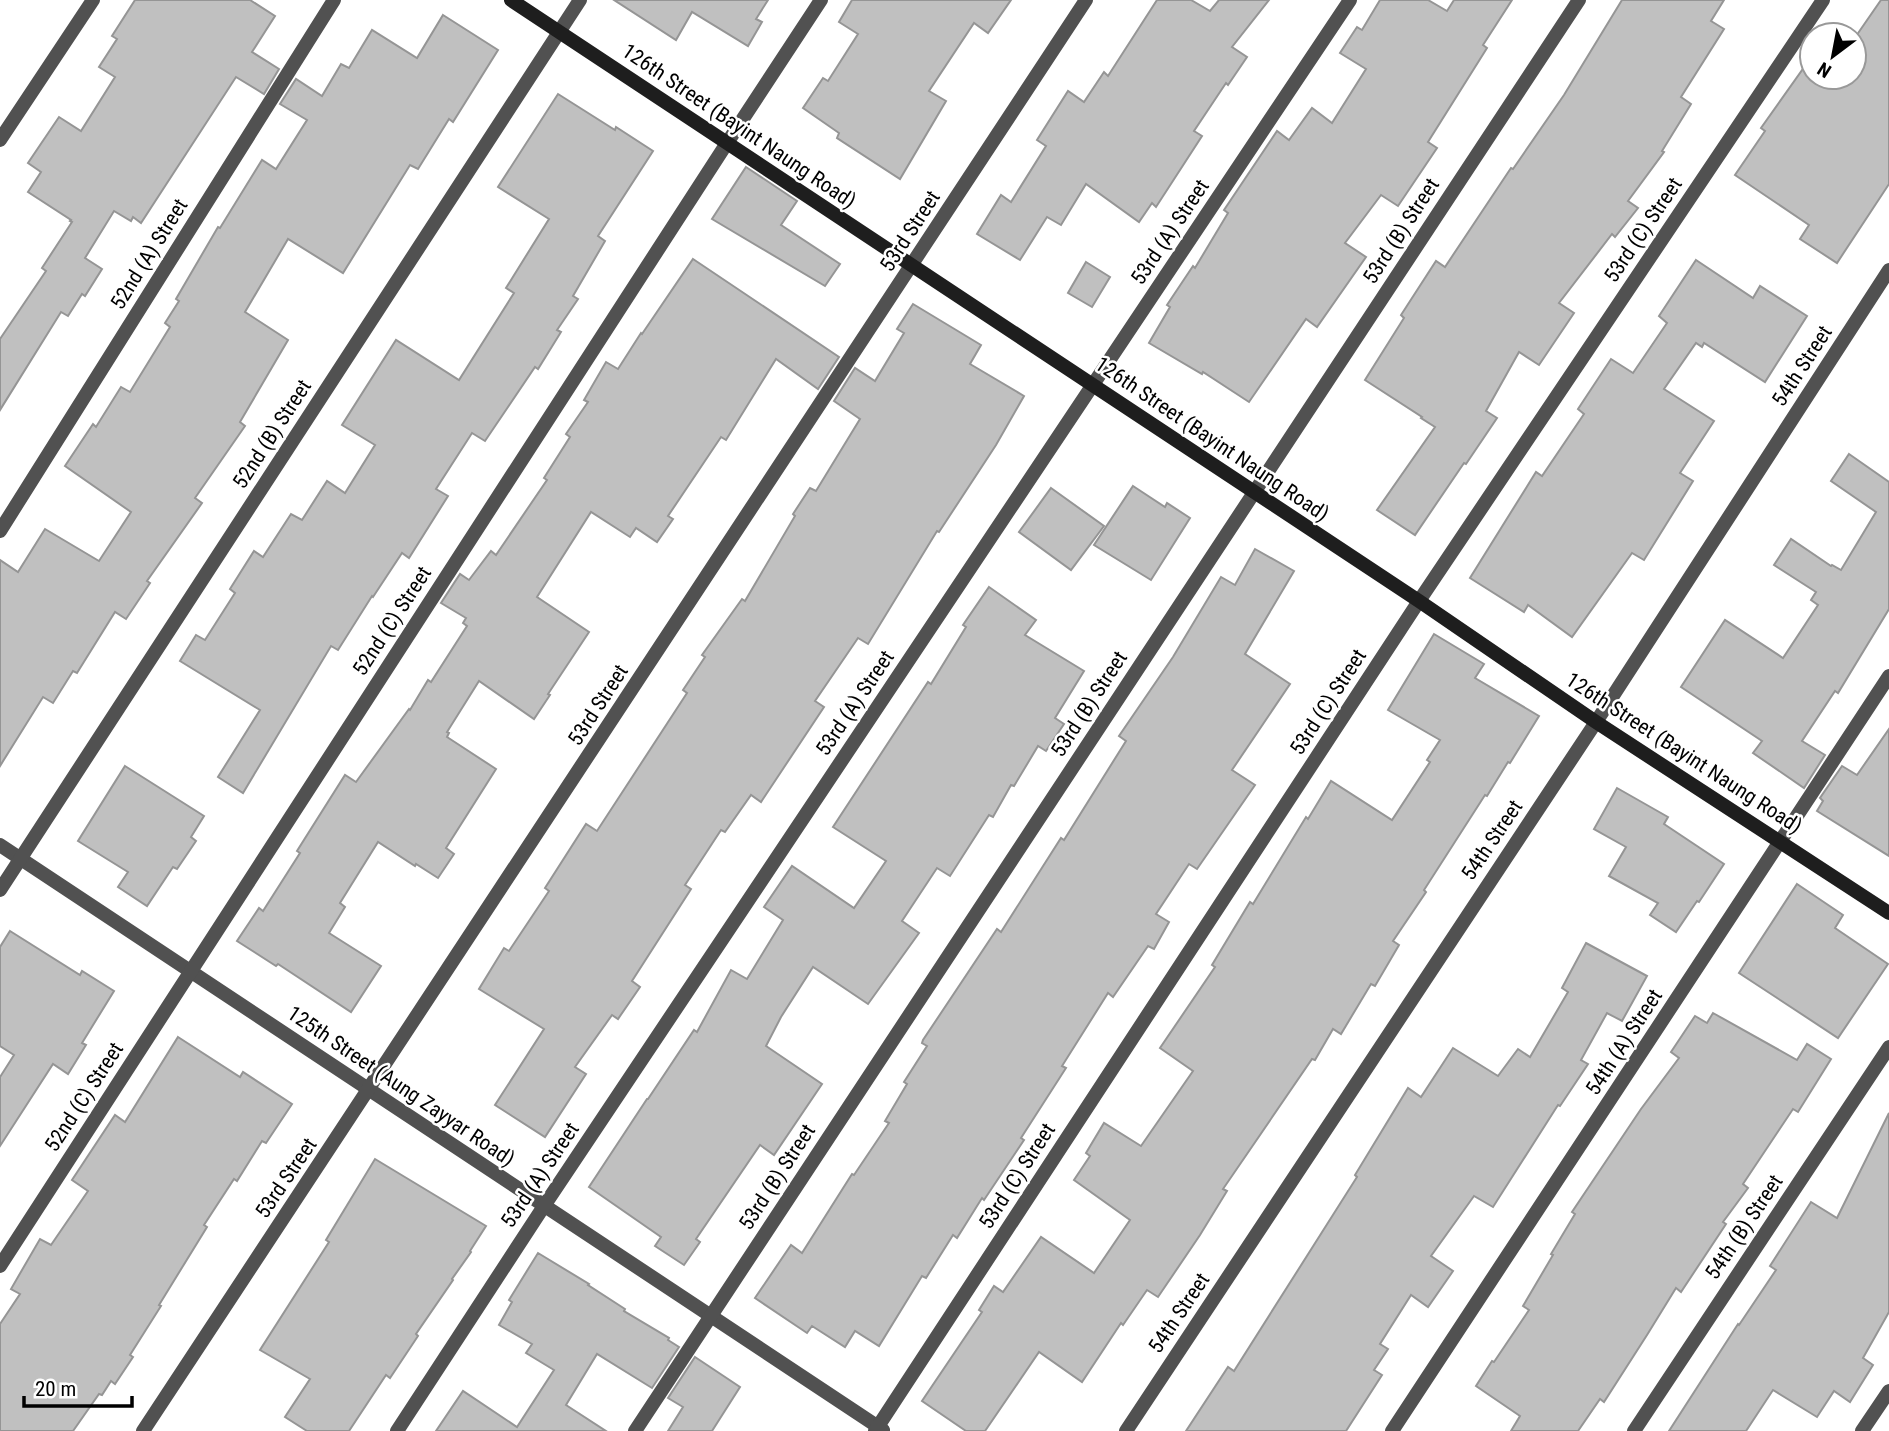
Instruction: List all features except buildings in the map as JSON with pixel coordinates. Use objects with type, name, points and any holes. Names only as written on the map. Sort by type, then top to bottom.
[{"type":"street","points":[[0,140],[93,0]]},
{"type":"street","name":"52nd (A) Street","points":[[0,531],[334,0]]},
{"type":"street","name":"126th Street (Bayint Naung Road)","points":[[511,0],[1419,601],[1596,722],[1889,913]]},
{"type":"street","name":"52nd (B) Street","points":[[0,890],[580,0]]},
{"type":"street","name":"52nd (C) Street","points":[[0,1266],[821,0]]},
{"type":"street","name":"53rd Street","points":[[143,1431],[1086,0]]},
{"type":"street","name":"53rd (A) Street","points":[[397,1431],[544,1206],[1350,0]]},
{"type":"street","name":"53rd (B) Street","points":[[635,1431],[1579,0]]},
{"type":"street","name":"53rd (C) Street","points":[[879,1430],[1419,601],[1823,0]]},
{"type":"street","name":"54th Street","points":[[1126,1431],[1596,722],[1889,270]]},
{"type":"street","name":"54th (A) Street","points":[[1392,1431],[1889,676]]},
{"type":"street","name":"125th Street (Aung Zayyar Road)","points":[[0,845],[879,1430]]},
{"type":"street","name":"54th (B) Street","points":[[1634,1431],[1889,1047]]},
{"type":"street","points":[[1862,1431],[1889,1391]]}]
